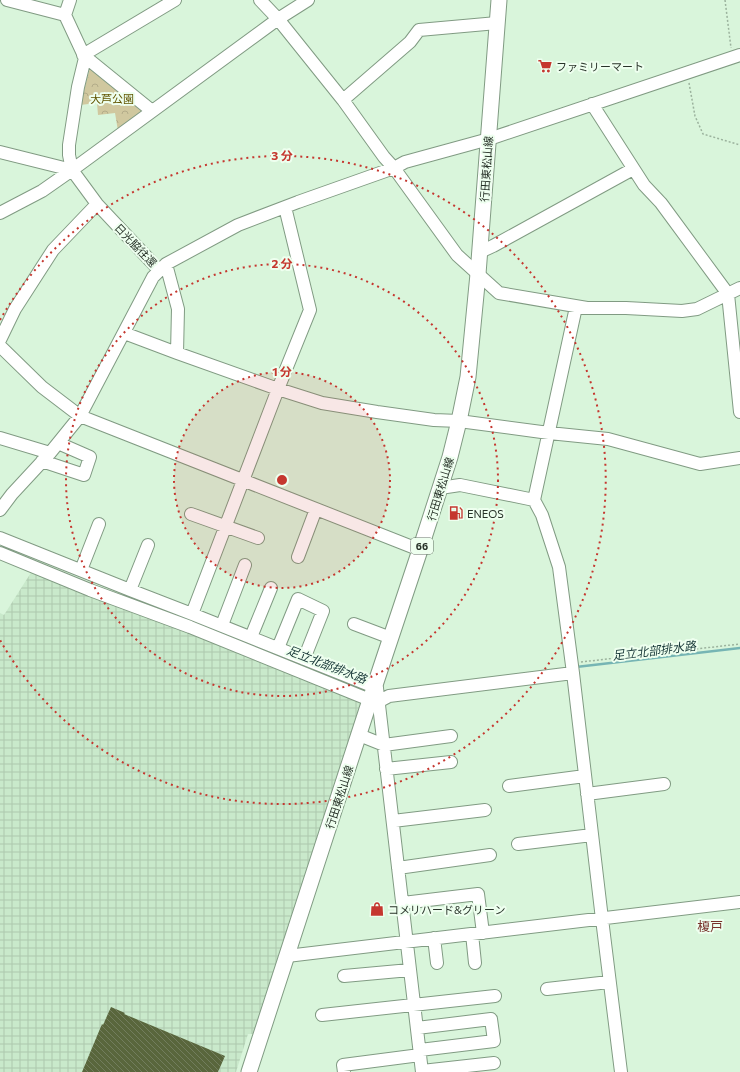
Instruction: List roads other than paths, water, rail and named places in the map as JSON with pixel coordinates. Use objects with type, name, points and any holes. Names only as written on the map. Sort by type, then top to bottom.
[{"type":"main road","name":"行田東松山線","points":[[249,1072],[359,735],[374,696],[391,638],[450,457],[459,421],[468,377],[478,274],[499,0]]},
{"type":"street","points":[[7,0],[64,15]]},
{"type":"street","points":[[70,0],[64,15],[83,55],[152,111]]},
{"type":"street","points":[[83,55],[174,0]]},
{"type":"street","points":[[260,0],[278,19],[343,100],[456,255],[499,293],[576,307],[682,311],[697,309],[740,288]]},
{"type":"street","points":[[0,213],[42,191],[278,19],[308,0]]},
{"type":"street","points":[[343,100],[410,42],[418,30],[497,23]]},
{"type":"street","name":"日光脇往還","points":[[0,510],[12,494],[46,457],[80,416],[153,276],[162,267],[97,204],[72,170],[69,155],[69,144],[78,87],[85,58],[83,55]]},
{"type":"street","points":[[176,353],[178,309],[162,267],[238,224],[394,168],[405,162],[489,138],[736,57]]},
{"type":"street","points":[[592,104],[644,186],[661,203],[728,294],[740,412]]},
{"type":"street","points":[[0,152],[72,170]]},
{"type":"street","points":[[480,252],[633,169]]},
{"type":"street","points":[[0,340],[15,309],[54,250],[97,204]]},
{"type":"street","points":[[192,614],[310,310],[284,207]]},
{"type":"street","points":[[576,307],[534,500],[542,515],[559,567],[621,1072]]},
{"type":"street","points":[[124,333],[278,390],[322,403],[434,420],[459,421],[608,439],[700,464],[740,458]]},
{"type":"street","points":[[0,346],[42,387],[80,416],[420,550]]},
{"type":"street","points":[[0,438],[84,475],[90,457],[58,443]]},
{"type":"street","points":[[440,488],[460,485],[534,500]]},
{"type":"street","points":[[298,557],[316,508]]},
{"type":"street","points":[[191,514],[258,538]]},
{"type":"street","points":[[81,570],[99,524]]},
{"type":"street","points":[[0,538],[278,648],[304,659],[374,696]]},
{"type":"street","points":[[130,590],[148,545]]},
{"type":"street","points":[[0,553],[90,590],[374,696],[389,696],[573,674]]},
{"type":"street","points":[[222,625],[245,565]]},
{"type":"street","points":[[251,637],[271,588]]},
{"type":"street","points":[[278,648],[298,599],[323,611],[304,659]]},
{"type":"street","points":[[354,624],[391,638]]},
{"type":"street","points":[[374,696],[384,745],[422,1072],[494,1063]]},
{"type":"street","points":[[359,735],[384,745],[451,736]]},
{"type":"street","points":[[386,769],[452,762]]},
{"type":"street","points":[[509,786],[585,776]]},
{"type":"street","points":[[587,794],[664,784]]},
{"type":"street","points":[[393,821],[485,810]]},
{"type":"street","points":[[518,844],[592,835]]},
{"type":"street","points":[[398,868],[490,855]]},
{"type":"street","points":[[402,903],[478,894],[478,933],[475,963]]},
{"type":"street","points":[[287,956],[740,902]]},
{"type":"street","points":[[434,938],[436,964]]},
{"type":"street","points":[[344,976],[410,970]]},
{"type":"street","points":[[547,989],[609,982]]},
{"type":"street","points":[[322,1015],[495,996]]},
{"type":"street","points":[[344,1072],[343,1065],[494,1041],[491,1019],[417,1028]]},
{"type":"waterway","name":"足立北部排水路","points":[[129,596],[366,690]]},
{"type":"waterway","name":"足立北部排水路","points":[[576,667],[740,648]]},
{"type":"place","name":"ファミリーマート","points":[[545,66]]},
{"type":"place","name":"ENEOS","points":[[456,513]]},
{"type":"place","name":"コメリハード&グリーン","points":[[377,909]]},
{"type":"district","name":"榎戸","points":[[710,926]]},
{"type":"park label","name":"大芦公園","points":[[112,98]]}]
